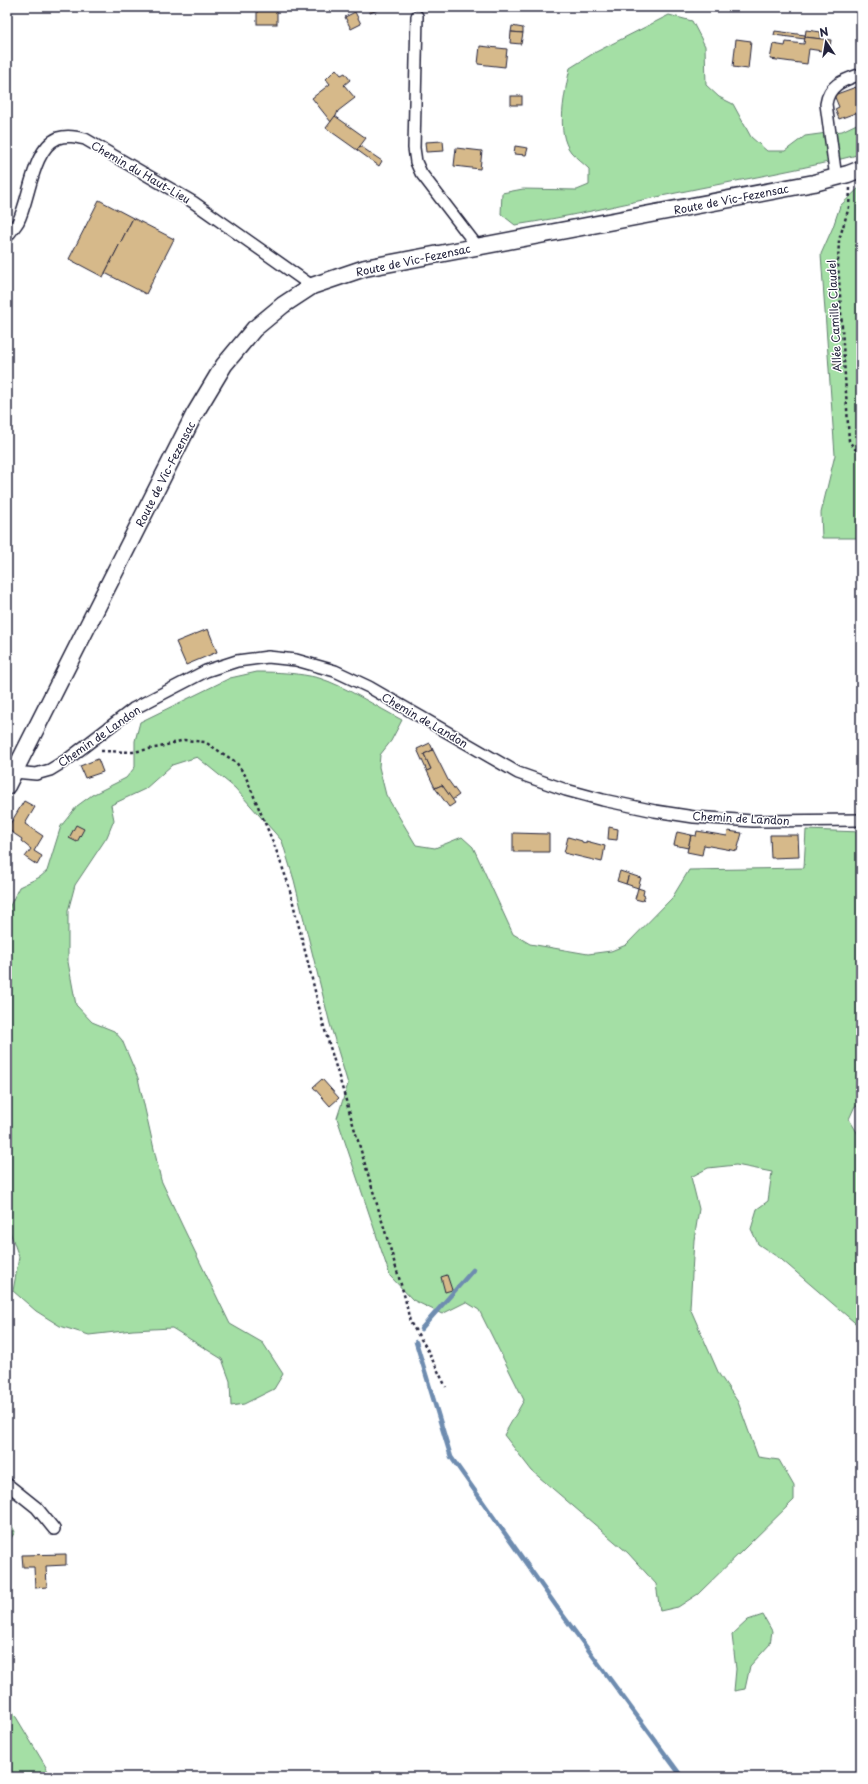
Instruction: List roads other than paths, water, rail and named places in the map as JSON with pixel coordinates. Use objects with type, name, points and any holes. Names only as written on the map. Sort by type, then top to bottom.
[{"type":"main road","name":"Route de Vic-Fezensac","points":[[7,786],[194,415],[224,365],[254,329],[283,305],[312,286],[365,268],[814,183],[848,173]]},
{"type":"street","points":[[417,16],[414,148],[416,162],[421,173],[477,246]]},
{"type":"street","points":[[848,173],[826,104],[827,96],[831,88],[839,82],[861,74]]},
{"type":"street","name":"Chemin du Haut-Lieu","points":[[7,237],[18,222],[41,155],[48,145],[58,138],[71,136],[85,139],[193,202],[312,286]]},
{"type":"street","name":"Chemin de Landon","points":[[14,772],[36,774],[50,770],[68,759],[133,709],[200,675],[237,661],[268,657],[296,660],[335,671],[369,688],[518,773],[566,790],[603,800],[655,811],[694,817],[753,821],[861,820]]},
{"type":"street","points":[[7,1484],[37,1508],[54,1529]]},
{"type":"waterway","points":[[421,1329],[473,1270]]},
{"type":"waterway","points":[[416,1342],[451,1457],[559,1610],[682,1777]]}]
